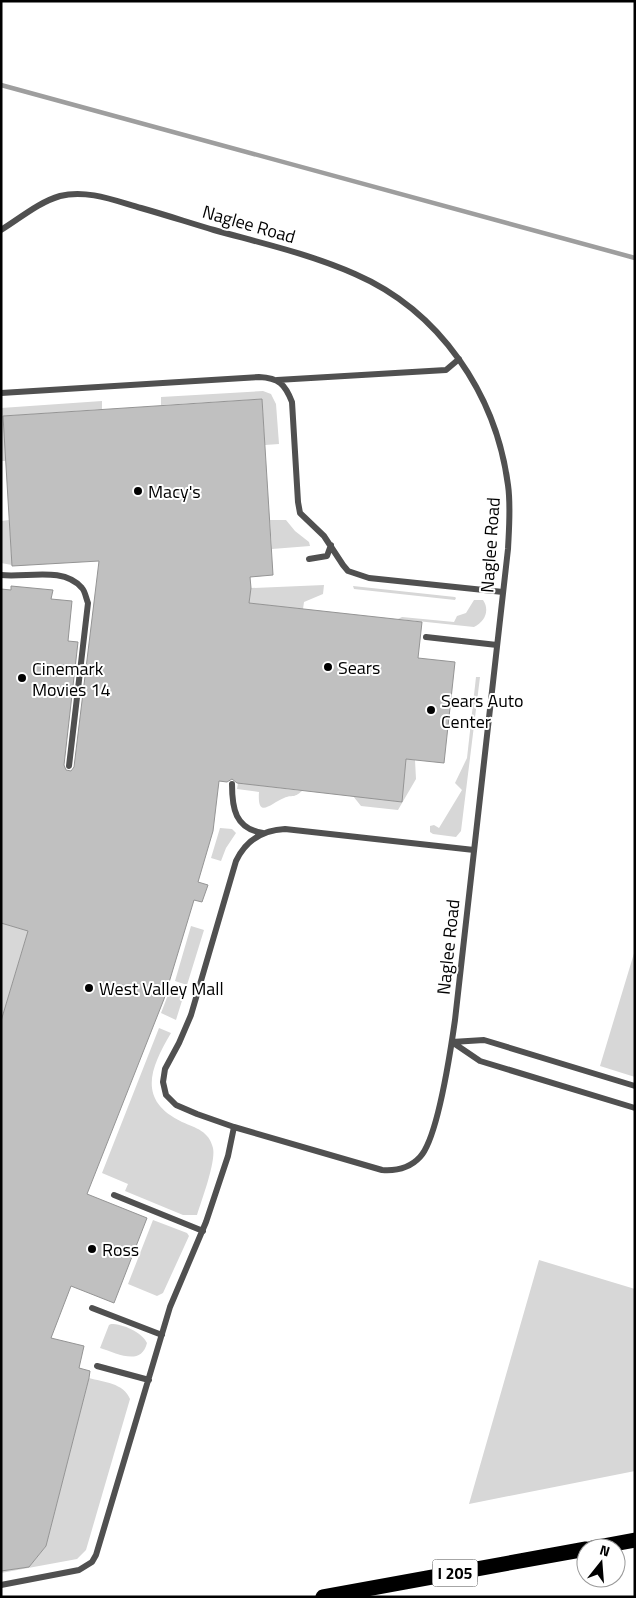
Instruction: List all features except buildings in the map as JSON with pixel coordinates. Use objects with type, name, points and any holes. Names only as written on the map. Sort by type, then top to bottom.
[{"type":"highway","name":"I 205","points":[[323,1597],[576,1551]]},
{"type":"lane","name":"Naglee Road","points":[[1,230],[48,201],[59,197],[82,194],[116,201],[314,259],[357,274],[378,285],[408,306],[437,332],[471,375],[486,404],[501,444],[508,486],[510,515],[503,592],[452,1042],[443,1089],[429,1142],[420,1158],[402,1169],[392,1171],[370,1167],[234,1127],[184,1109],[176,1105],[166,1095],[163,1075],[190,1015],[236,861],[246,845],[263,833]]},
{"type":"lane","points":[[1,393],[259,377],[277,380],[446,370],[459,359]]},
{"type":"lane","points":[[277,380],[287,389],[292,402],[298,508],[304,518],[324,536],[348,571],[362,577],[503,592]]},
{"type":"lane","points":[[309,560],[327,556],[331,545]]},
{"type":"lane","points":[[1,575],[58,575],[71,579],[84,589],[88,602],[69,766]]},
{"type":"lane","points":[[426,637],[497,646]]},
{"type":"lane","points":[[232,784],[232,803],[236,816],[253,832],[263,833],[285,829],[474,850]]},
{"type":"lane","points":[[452,1042],[484,1040],[635,1086]]},
{"type":"lane","points":[[452,1042],[480,1061],[635,1108]]},
{"type":"lane","points":[[1,1585],[79,1570],[92,1562],[100,1546],[175,1293],[203,1231],[228,1156],[234,1127]]},
{"type":"lane","points":[[114,1195],[203,1231]]},
{"type":"lane","points":[[92,1308],[162,1335]]},
{"type":"lane","points":[[97,1366],[149,1380]]},
{"type":"shaded area","points":[[263,391],[271,394],[276,404],[279,444],[265,445],[262,399],[161,405],[161,397]]},
{"type":"shaded area","points":[[102,401],[102,409],[3,416],[6,461],[1,461],[1,408]]},
{"type":"shaded area","points":[[9,520],[12,565],[1,563],[1,521]]},
{"type":"shaded area","points":[[270,520],[286,520],[295,531],[309,542],[310,546],[272,549]]},
{"type":"shaded area","points":[[324,585],[323,594],[304,602],[303,609],[249,603],[251,588]]},
{"type":"shaded area","points":[[353,586],[456,598],[455,600],[354,589]]},
{"type":"shaded area","points":[[474,600],[483,600],[486,612],[484,619],[474,627],[398,619],[402,617],[454,622],[457,616],[466,613]]},
{"type":"shaded area","points":[[476,677],[480,677],[461,831],[456,837],[433,834],[430,832],[430,826],[434,825],[439,828],[462,790],[455,783],[467,758]]},
{"type":"shaded area","points":[[406,759],[415,760],[416,779],[398,810],[361,806],[353,796],[401,802]]},
{"type":"shaded area","points":[[238,783],[302,791],[297,795],[279,800],[263,808],[259,801],[259,792],[237,789]]},
{"type":"shaded area","points":[[220,828],[232,829],[236,833],[226,848],[221,861],[211,858]]},
{"type":"shaded area","points":[[1,923],[28,931],[1,1021]]},
{"type":"shaded area","points":[[191,926],[204,930],[187,985],[175,981]]},
{"type":"shaded area","points":[[635,950],[635,1077],[600,1066]]},
{"type":"shaded area","points":[[171,987],[185,991],[176,1020],[161,1013]]},
{"type":"shaded area","points":[[159,1028],[171,1033],[154,1070],[153,1093],[158,1104],[168,1113],[205,1134],[213,1148],[211,1171],[197,1215],[183,1215],[125,1191],[128,1184],[102,1173]]},
{"type":"shaded area","points":[[153,1220],[187,1233],[189,1236],[163,1293],[157,1296],[128,1284]]},
{"type":"shaded area","points":[[539,1260],[635,1289],[635,1471],[469,1504]]},
{"type":"shaded area","points":[[111,1324],[126,1327],[137,1332],[145,1339],[147,1343],[140,1355],[121,1355],[100,1348]]},
{"type":"shaded area","points":[[89,1378],[118,1386],[130,1399],[86,1550],[77,1559],[1,1573],[1,1571],[29,1567],[46,1546]]},
{"type":"waterway","points":[[1,85],[635,258]]},
{"type":"place","name":"Macy's","points":[[138,491]]},
{"type":"place","name":"Sears","points":[[328,667]]},
{"type":"place","name":"Cinemark Movies 14","points":[[22,678]]},
{"type":"place","name":"Sears Auto Center","points":[[431,710]]},
{"type":"place","name":"West Valley Mall","points":[[89,988]]},
{"type":"place","name":"Ross","points":[[92,1249]]}]
